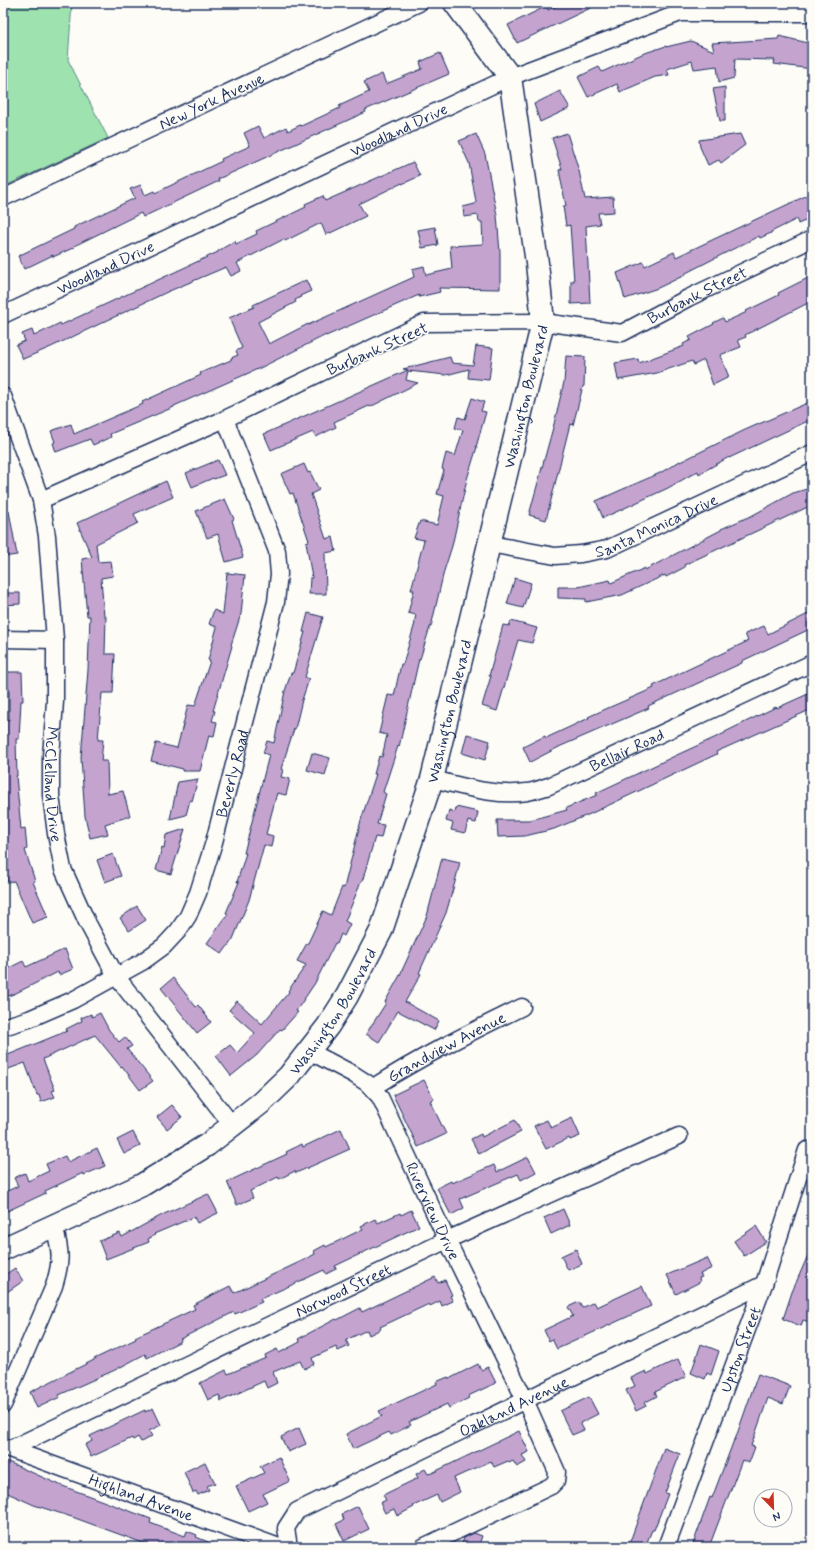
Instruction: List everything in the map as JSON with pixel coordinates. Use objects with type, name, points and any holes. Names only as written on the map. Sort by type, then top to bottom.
[{"type":"street","name":"New York Avenue","points":[[3,198],[419,3]]},
{"type":"street","name":"Washington Boulevard","points":[[3,1249],[142,1185],[207,1145],[262,1102],[289,1076],[328,1026],[347,996],[381,931],[432,779],[543,322],[537,263],[510,77],[455,3]]},
{"type":"street","name":"Woodland Drive","points":[[3,315],[510,77],[680,14],[812,13]]},
{"type":"street","name":"Burbank Street","points":[[41,500],[225,419],[424,323],[543,322],[622,333],[688,298],[812,238]]},
{"type":"street","name":"McClelland Drive","points":[[3,396],[41,500],[47,536],[55,640],[55,701],[51,765],[51,795],[56,834],[63,869],[87,922],[116,976],[233,1126]]},
{"type":"street","name":"Beverly Road","points":[[3,1027],[29,1019],[73,1000],[142,962],[164,946],[178,931],[188,916],[198,893],[214,842],[276,602],[279,574],[277,551],[225,419]]},
{"type":"street","name":"Santa Monica Drive","points":[[490,544],[555,556],[581,554],[607,549],[812,453]]},
{"type":"street","points":[[3,639],[55,640]]},
{"type":"street","name":"Bellair Road","points":[[432,779],[477,789],[503,792],[527,792],[548,786],[812,663]]},
{"type":"street","name":"Grandview Avenue","points":[[372,1088],[398,1071],[447,1044],[522,1007]]},
{"type":"street","name":"Riverview Drive","points":[[309,1051],[367,1083],[380,1097],[447,1240],[525,1400],[557,1472],[556,1481],[551,1486],[423,1547]]},
{"type":"street","name":"Norwood Street","points":[[7,1448],[447,1240],[678,1136]]},
{"type":"street","name":"Upston Street","points":[[666,1547],[764,1284],[807,1150]]},
{"type":"street","points":[[3,1405],[54,1286],[60,1266],[60,1248],[54,1225]]},
{"type":"street","name":"Oakland Avenue","points":[[289,1547],[286,1528],[297,1511],[764,1284]]},
{"type":"street","name":"Highland Avenue","points":[[7,1448],[279,1547]]},
{"type":"green space","points":[[3,3],[72,3],[68,60],[108,138],[3,187]]},
{"type":"building","points":[[563,3],[601,3],[517,43],[508,25],[547,6],[548,10]]},
{"type":"building","points":[[779,36],[812,44],[812,69],[774,64],[775,60],[735,59],[734,78],[719,82],[717,66],[694,69],[692,61],[667,69],[669,75],[655,77],[620,92],[617,84],[588,97],[578,77],[599,67],[602,72],[642,54],[666,46],[691,41],[714,51],[712,43],[778,39]]},
{"type":"building","points":[[440,53],[449,74],[365,110],[366,112],[218,179],[219,181],[143,217],[141,213],[74,246],[75,247],[53,257],[53,255],[24,269],[18,256],[135,198],[130,189],[141,185],[145,195],[154,191],[155,193],[222,161],[221,159],[250,146],[244,133],[258,126],[264,138],[286,127],[288,131],[300,125],[301,126],[340,108],[339,106],[369,92],[364,82],[382,74],[386,84],[422,69],[420,62]]},
{"type":"building","points":[[725,87],[725,121],[720,121],[713,89]]},
{"type":"building","points":[[560,91],[570,108],[540,122],[534,104]]},
{"type":"building","points":[[567,133],[579,171],[585,199],[613,197],[614,212],[598,213],[600,224],[586,226],[590,303],[571,304],[571,281],[574,281],[570,225],[566,226],[563,206],[566,206],[559,170],[562,169],[552,138]]},
{"type":"building","points":[[476,134],[485,154],[497,215],[500,253],[500,289],[439,288],[440,292],[419,297],[419,295],[326,335],[260,368],[110,434],[111,437],[93,445],[90,439],[56,452],[53,443],[55,442],[51,431],[71,424],[74,434],[143,404],[142,402],[201,375],[200,373],[231,360],[231,358],[238,355],[236,351],[242,348],[229,318],[306,280],[311,291],[300,296],[301,297],[295,300],[296,302],[258,322],[269,344],[308,324],[414,277],[412,269],[424,266],[426,275],[452,269],[450,246],[483,244],[482,222],[479,222],[478,215],[464,217],[463,207],[475,204],[476,202],[469,163],[459,141]]},
{"type":"building","points":[[740,134],[745,145],[721,163],[719,160],[708,165],[700,147],[699,140]]},
{"type":"building","points":[[413,162],[420,176],[359,204],[366,216],[326,235],[321,223],[285,241],[284,239],[237,263],[241,271],[231,276],[226,267],[167,292],[23,359],[16,345],[25,341],[22,334],[32,330],[34,336],[60,323],[61,325],[218,252],[235,241],[236,244],[257,234],[256,231],[306,207],[305,204],[323,196],[325,201]]},
{"type":"building","points":[[812,193],[812,218],[798,224],[797,219],[760,238],[759,236],[658,288],[625,299],[617,273],[643,262],[645,266],[674,252],[676,257]]},
{"type":"building","points":[[435,227],[438,245],[422,248],[418,230]]},
{"type":"building","points":[[812,276],[812,301],[745,335],[746,337],[738,340],[741,347],[720,355],[729,377],[713,385],[704,360],[694,365],[692,361],[657,373],[618,380],[615,363],[638,359],[639,363],[684,346],[683,344],[691,340],[689,337],[714,324],[713,323],[723,318],[725,322],[747,312],[746,311],[779,295],[778,293]]},
{"type":"building","points":[[476,346],[493,348],[489,380],[468,378],[469,369],[446,375],[408,371],[406,380],[418,383],[370,407],[369,406],[334,422],[336,427],[316,437],[313,432],[271,450],[264,434],[408,370],[403,369],[450,357],[452,363],[473,365]]},
{"type":"building","points":[[566,356],[585,357],[584,386],[573,425],[570,424],[546,520],[529,515],[564,382]]},
{"type":"building","points":[[472,398],[484,402],[481,411],[486,412],[467,479],[452,546],[444,571],[431,627],[419,659],[399,747],[398,746],[383,792],[386,794],[377,824],[384,825],[381,838],[375,837],[362,882],[345,921],[350,924],[344,936],[341,934],[337,944],[335,943],[315,983],[296,1011],[298,1012],[282,1030],[280,1029],[257,1055],[231,1076],[216,1056],[230,1045],[237,1053],[255,1033],[229,1010],[237,1001],[262,1024],[289,992],[288,991],[306,965],[297,961],[308,943],[323,911],[331,915],[342,887],[344,888],[361,820],[376,774],[374,774],[379,756],[382,757],[387,735],[379,733],[388,695],[394,696],[401,664],[403,664],[415,623],[416,615],[408,613],[414,590],[411,590],[424,540],[414,538],[420,521],[437,525],[444,496],[437,494],[444,470],[442,469],[446,453],[455,456],[463,430],[455,428],[458,417],[465,419]]},
{"type":"building","points":[[812,401],[812,419],[729,457],[699,474],[698,471],[668,488],[603,518],[596,501],[660,473],[680,461],[745,430]]},
{"type":"building","points":[[218,460],[225,475],[214,479],[213,478],[192,487],[186,473]]},
{"type":"building","points":[[304,464],[319,490],[311,494],[326,539],[333,537],[336,551],[325,553],[326,594],[309,594],[310,578],[312,578],[306,542],[309,541],[293,493],[290,494],[281,474]]},
{"type":"building","points":[[166,481],[173,497],[134,514],[138,523],[96,544],[98,562],[111,561],[113,576],[101,578],[104,616],[106,616],[105,654],[115,654],[113,693],[102,693],[98,740],[103,740],[101,761],[107,761],[108,794],[123,791],[130,816],[105,824],[108,834],[90,838],[85,816],[81,758],[88,670],[90,616],[87,616],[82,559],[92,557],[77,523]]},
{"type":"building","points":[[807,489],[812,505],[684,565],[685,567],[666,577],[665,575],[622,595],[586,602],[586,599],[558,598],[558,587],[578,587],[610,580],[611,583],[645,568],[645,570],[721,529],[753,515],[793,493]]},
{"type":"building","points":[[225,499],[234,519],[232,520],[243,557],[226,562],[218,534],[207,538],[196,511]]},
{"type":"building","points":[[9,511],[17,555],[3,557],[3,512]]},
{"type":"building","points":[[227,573],[245,575],[241,614],[213,711],[215,711],[212,721],[217,722],[214,736],[209,735],[200,771],[182,771],[183,769],[151,761],[156,743],[177,748],[188,705],[195,706],[210,661],[208,660],[217,627],[209,624],[214,610],[223,614]]},
{"type":"building","points":[[515,578],[531,583],[523,608],[507,604]]},
{"type":"building","points":[[3,593],[20,593],[20,604],[3,605]]},
{"type":"building","points":[[812,612],[812,628],[742,661],[742,663],[648,706],[649,708],[561,746],[530,762],[523,747],[545,736],[546,738],[589,718],[588,717],[654,688],[653,686],[748,641],[745,634],[764,626],[768,634]]},
{"type":"building","points":[[308,613],[323,617],[305,677],[309,679],[295,729],[281,769],[283,770],[281,777],[290,779],[286,795],[277,793],[266,834],[273,836],[271,847],[264,845],[249,900],[233,939],[222,954],[207,943],[228,914],[226,913],[239,882],[237,882],[246,853],[244,853],[269,755],[263,753],[267,741],[274,743],[285,691],[291,673],[293,673],[305,632],[303,632]]},
{"type":"building","points":[[511,621],[537,628],[532,643],[518,640],[497,711],[482,706],[503,625],[509,626]]},
{"type":"building","points":[[3,672],[22,672],[23,701],[21,701],[19,739],[16,739],[16,776],[21,829],[25,828],[27,849],[25,850],[35,881],[33,882],[48,917],[32,923],[14,881],[8,882],[3,866],[3,730],[4,719],[9,720],[9,689],[3,689]]},
{"type":"building","points":[[808,694],[812,702],[812,709],[716,752],[717,754],[590,814],[554,829],[525,836],[498,837],[497,820],[530,820],[567,810],[566,808],[597,795],[596,793],[725,733],[776,707],[777,708]]},
{"type":"building","points":[[467,734],[490,741],[485,760],[462,753]]},
{"type":"building","points":[[312,753],[330,758],[325,775],[307,770]]},
{"type":"building","points":[[198,779],[192,801],[190,800],[186,815],[170,819],[178,782]]},
{"type":"building","points":[[456,807],[478,812],[476,823],[468,821],[465,833],[451,830],[453,823],[446,821],[449,810],[455,812]]},
{"type":"building","points":[[185,829],[171,874],[156,870],[162,847],[164,848],[166,835]]},
{"type":"building","points":[[113,854],[121,876],[105,882],[97,860]]},
{"type":"building","points":[[442,858],[460,862],[455,882],[446,913],[419,973],[421,974],[405,1002],[439,1021],[434,1030],[398,1011],[379,1042],[366,1034],[386,1003],[385,1002],[399,977],[427,916]]},
{"type":"building","points":[[137,906],[146,920],[129,931],[120,918]]},
{"type":"building","points":[[65,949],[73,969],[59,975],[58,972],[3,998],[3,971],[23,961],[26,967]]},
{"type":"building","points":[[173,978],[196,1007],[198,1005],[211,1022],[197,1033],[161,988]]},
{"type":"building","points":[[100,1013],[109,1030],[119,1042],[125,1037],[132,1046],[127,1049],[153,1081],[140,1090],[122,1066],[121,1067],[95,1035],[43,1059],[55,1090],[52,1091],[55,1097],[41,1102],[25,1063],[3,1071],[3,1057],[67,1031],[66,1029],[82,1021],[81,1018],[91,1014],[92,1017]]},
{"type":"building","points":[[424,1080],[434,1099],[430,1101],[446,1134],[418,1147],[393,1095]]},
{"type":"building","points":[[172,1105],[182,1117],[167,1129],[157,1117]]},
{"type":"building","points":[[572,1118],[580,1136],[570,1140],[569,1138],[546,1149],[534,1126],[547,1120],[551,1128]]},
{"type":"building","points":[[515,1120],[521,1132],[479,1154],[471,1139],[481,1134],[482,1137]]},
{"type":"building","points":[[341,1129],[350,1149],[296,1173],[295,1171],[279,1179],[278,1177],[250,1191],[253,1198],[237,1205],[227,1182],[287,1154],[286,1152],[302,1144],[303,1147]]},
{"type":"building","points":[[133,1132],[140,1146],[124,1154],[117,1140]]},
{"type":"building","points":[[97,1148],[105,1166],[84,1175],[83,1173],[45,1191],[46,1193],[3,1213],[3,1193],[18,1186],[14,1178],[25,1173],[28,1181],[49,1171],[46,1164],[65,1156],[68,1162]]},
{"type":"building","points":[[528,1157],[536,1172],[521,1180],[518,1174],[460,1199],[464,1208],[451,1215],[437,1188],[451,1181],[452,1183],[494,1165],[497,1172]]},
{"type":"building","points":[[208,1194],[218,1213],[197,1223],[194,1217],[154,1234],[155,1235],[148,1239],[149,1242],[106,1259],[99,1241],[120,1233],[122,1237],[162,1215]]},
{"type":"building","points":[[563,1209],[570,1225],[551,1234],[544,1218]]},
{"type":"building","points":[[411,1210],[419,1226],[335,1266],[336,1269],[326,1274],[324,1270],[260,1299],[262,1302],[235,1314],[234,1312],[180,1339],[181,1341],[147,1358],[145,1354],[115,1370],[59,1395],[60,1397],[37,1408],[30,1392],[136,1339],[135,1337],[195,1309],[193,1305],[230,1286],[234,1293],[306,1259],[315,1254],[314,1251],[325,1245],[326,1247],[363,1229],[361,1226],[375,1219],[378,1223],[400,1213],[401,1215]]},
{"type":"building","points":[[756,1226],[766,1242],[744,1256],[734,1241]]},
{"type":"building","points":[[812,1246],[812,1297],[807,1309],[812,1310],[812,1323],[803,1320],[801,1326],[783,1319],[792,1292]]},
{"type":"building","points":[[576,1249],[582,1264],[568,1270],[561,1256]]},
{"type":"building","points":[[707,1258],[712,1268],[700,1274],[702,1277],[699,1278],[700,1282],[676,1294],[667,1275]]},
{"type":"building","points":[[15,1268],[23,1281],[7,1292],[3,1286],[3,1276]]},
{"type":"building","points":[[435,1277],[438,1283],[445,1280],[452,1295],[450,1296],[453,1301],[442,1306],[440,1301],[430,1306],[429,1304],[380,1327],[381,1329],[369,1335],[367,1330],[346,1340],[349,1346],[338,1351],[336,1347],[312,1358],[314,1364],[304,1369],[300,1361],[273,1372],[277,1383],[267,1388],[264,1381],[221,1401],[219,1395],[208,1400],[200,1383],[226,1370],[228,1374],[266,1358],[265,1355],[277,1349],[279,1353],[300,1342],[298,1339],[336,1319],[337,1320],[360,1308],[362,1312]]},
{"type":"building","points":[[642,1286],[651,1306],[557,1349],[552,1339],[549,1341],[544,1330],[573,1316],[568,1307],[579,1302],[582,1308],[594,1302],[597,1307]]},
{"type":"building","points":[[701,1344],[719,1351],[711,1375],[707,1373],[705,1379],[691,1373]]},
{"type":"building","points":[[678,1359],[686,1377],[655,1392],[657,1396],[644,1403],[646,1406],[636,1411],[626,1390],[635,1386],[631,1378],[646,1371],[647,1374]]},
{"type":"building","points":[[478,1364],[481,1370],[488,1367],[496,1383],[468,1396],[469,1398],[449,1408],[447,1404],[409,1422],[411,1425],[391,1435],[389,1432],[353,1449],[346,1434],[382,1416],[379,1411],[437,1384],[436,1382],[448,1377],[449,1379]]},
{"type":"building","points":[[758,1374],[790,1386],[783,1404],[768,1398],[751,1446],[755,1447],[749,1463],[742,1460],[709,1547],[692,1547],[710,1497],[712,1498],[735,1440]]},
{"type":"building","points":[[589,1397],[598,1414],[580,1423],[584,1430],[572,1435],[560,1411]]},
{"type":"building","points":[[153,1408],[161,1425],[149,1431],[152,1436],[141,1442],[138,1437],[133,1440],[132,1438],[91,1457],[85,1445],[92,1441],[90,1436],[145,1410],[145,1412]]},
{"type":"building","points":[[299,1428],[306,1444],[288,1452],[281,1437]]},
{"type":"building","points":[[519,1431],[529,1452],[522,1455],[526,1462],[517,1467],[513,1461],[509,1463],[508,1461],[494,1467],[491,1461],[454,1478],[460,1492],[440,1502],[437,1495],[413,1506],[414,1507],[397,1516],[394,1509],[385,1513],[380,1503],[386,1500],[383,1495],[418,1478],[416,1474],[425,1469],[428,1474],[432,1473]]},
{"type":"building","points":[[664,1448],[680,1454],[665,1493],[668,1494],[654,1530],[652,1530],[645,1547],[628,1547]]},
{"type":"building","points":[[279,1457],[290,1481],[263,1494],[267,1502],[248,1511],[236,1486],[264,1473],[260,1466]]},
{"type":"building","points":[[6,1461],[60,1485],[151,1519],[150,1523],[185,1536],[187,1531],[197,1535],[196,1537],[218,1547],[154,1547],[75,1518],[34,1505],[3,1491],[3,1468]]},
{"type":"building","points":[[205,1462],[215,1483],[207,1486],[209,1490],[198,1495],[196,1491],[193,1493],[184,1472]]},
{"type":"building","points":[[358,1506],[369,1529],[344,1541],[336,1524],[344,1520],[342,1514]]},
{"type":"building","points":[[474,1533],[482,1536],[478,1547],[469,1547],[462,1544],[464,1538]]}]
